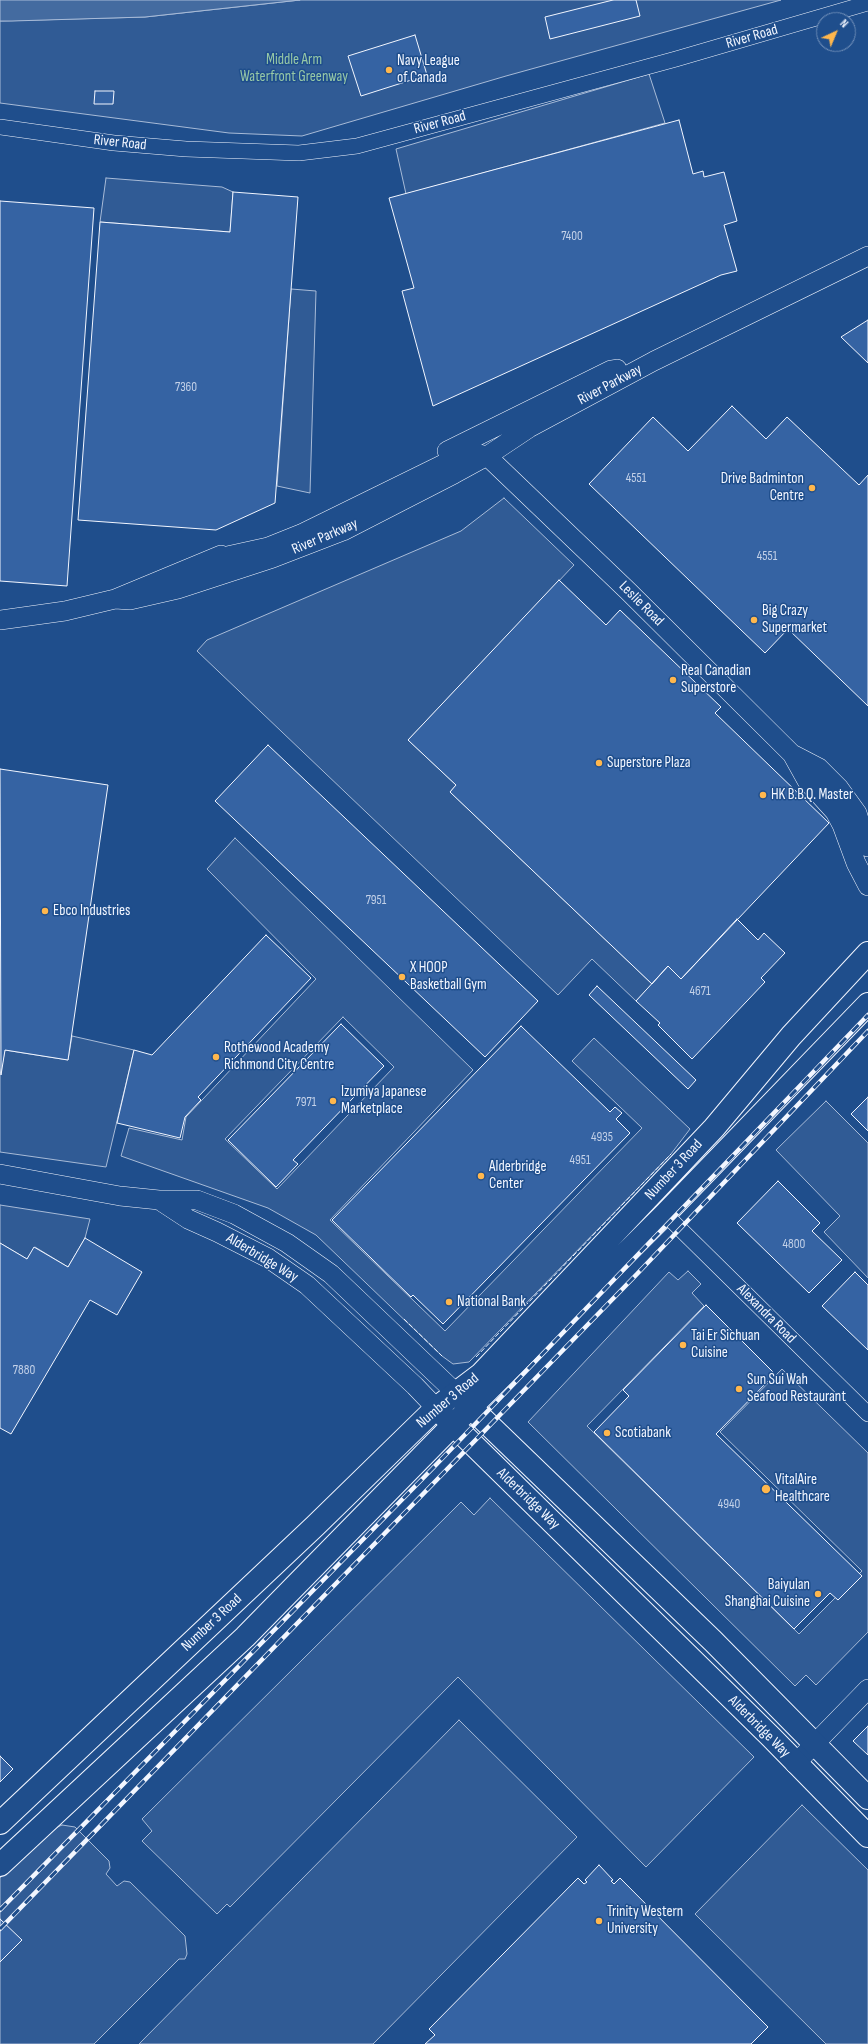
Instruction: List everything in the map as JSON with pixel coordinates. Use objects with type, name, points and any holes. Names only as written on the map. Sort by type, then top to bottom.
[{"type":"main road","name":"Number 3 Road","points":[[0,1823],[315,1526],[436,1408],[481,1374],[686,1158],[791,1036],[868,953]]},
{"type":"main road","name":"Number 3 Road","points":[[0,1865],[245,1637],[453,1425],[471,1409],[664,1214],[868,1004]]},
{"type":"main road","name":"Alderbridge Way","points":[[456,1393],[713,1641],[868,1798]]},
{"type":"main road","name":"Alderbridge Way","points":[[436,1408],[771,1737],[795,1764],[868,1836]]},
{"type":"street","name":"River Road","points":[[0,127],[114,143],[186,149],[299,153],[357,146],[684,56],[868,3]]},
{"type":"street","points":[[654,361],[868,256]]},
{"type":"street","name":"River Parkway","points":[[116,599],[130,600],[178,589],[308,545],[343,530],[487,456],[529,428],[654,361]]},
{"type":"street","name":"River Parkway","points":[[116,599],[333,507],[611,370],[654,361]]},
{"type":"street","points":[[209,560],[268,547],[303,533],[466,453],[475,452],[487,456]]},
{"type":"street","name":"Leslie Road","points":[[487,456],[628,591],[792,754],[807,781],[835,812],[842,825],[856,863],[868,886]]},
{"type":"street","points":[[0,620],[64,611],[116,599]]},
{"type":"street","name":"Leslie Road","points":[[792,754],[820,768],[839,788],[856,813],[868,847]]},
{"type":"street","name":"Alderbridge Way","points":[[0,1174],[120,1196],[159,1200],[197,1200],[234,1214],[287,1242],[331,1274],[456,1393]]},
{"type":"street","name":"Alderbridge Way","points":[[159,1200],[188,1220],[217,1232],[268,1258],[307,1285],[416,1386],[436,1408]]},
{"type":"street","name":"Alexandra Road","points":[[664,1214],[868,1414]]},
{"type":"street","points":[[795,1764],[868,1689]]},
{"type":"shaded area","points":[[0,0],[300,0],[145,17],[12,21],[0,21]]},
{"type":"shaded area","name":"Middle Arm Waterfront Greenway","points":[[300,0],[781,0],[506,76],[302,136],[229,133],[0,103],[0,21],[145,17]]},
{"type":"shaded area","points":[[649,74],[665,123],[406,194],[396,149]]},
{"type":"shaded area","points":[[106,178],[222,187],[233,192],[230,232],[100,222]]},
{"type":"shaded area","points":[[291,289],[316,291],[310,493],[277,486]]},
{"type":"shaded area","points":[[504,498],[574,565],[408,740],[456,785],[450,792],[652,984],[636,1001],[592,959],[558,995],[197,651],[207,640],[461,531]]},
{"type":"shaded area","points":[[235,838],[473,1070],[330,1220],[445,1331],[642,1128],[572,1061],[594,1038],[690,1129],[671,1154],[469,1362],[453,1364],[442,1356],[316,1235],[268,1208],[121,1156],[129,1128],[182,1140],[186,1117],[316,979],[207,869]],"holes":[[[343,1017],[394,1067],[277,1189],[225,1139]]]},
{"type":"shaded area","points":[[72,1036],[134,1050],[106,1167],[0,1152],[0,1075],[5,1050],[68,1060]]},
{"type":"shaded area","points":[[826,1101],[868,1143],[868,1278],[824,1232],[840,1216],[776,1150]]},
{"type":"shaded area","points":[[0,1205],[90,1219],[85,1238],[68,1267],[35,1247],[27,1259],[0,1243]]},
{"type":"shaded area","points":[[688,1271],[701,1284],[692,1293],[704,1306],[587,1426],[799,1634],[862,1571],[720,1432],[782,1369],[868,1453],[868,1632],[816,1685],[806,1675],[795,1686],[528,1422],[669,1272],[678,1280]]},
{"type":"shaded area","points":[[490,1498],[754,1757],[646,1867],[458,1677],[230,1907],[227,1904],[217,1914],[142,1841],[152,1831],[142,1819],[461,1502],[474,1515]]},
{"type":"shaded area","points":[[459,1720],[577,1837],[373,2044],[139,2044]]},
{"type":"shaded area","points":[[802,1805],[868,1870],[868,2044],[826,2044],[695,1914]]},
{"type":"shaded area","points":[[62,1825],[75,1827],[109,1861],[110,1868],[106,1874],[117,1886],[124,1881],[130,1882],[185,1936],[187,1954],[185,1959],[179,1959],[94,2044],[0,2044],[0,1878],[49,1831]]},
{"type":"building","points":[[613,0],[636,0],[640,16],[550,39],[545,17]]},
{"type":"building","name":"Navy League of Canada","points":[[415,35],[427,75],[361,96],[348,56]]},
{"type":"building","points":[[95,91],[114,91],[113,104],[94,104]]},
{"type":"building","points":[[679,120],[693,174],[703,171],[704,177],[724,172],[737,221],[724,225],[737,271],[721,275],[433,406],[402,291],[414,288],[389,198]]},
{"type":"building","points":[[233,192],[298,197],[275,503],[216,530],[78,520],[100,222],[230,232]]},
{"type":"building","points":[[0,201],[94,208],[67,586],[0,581]]},
{"type":"building","points":[[868,320],[868,363],[841,337]]},
{"type":"building","points":[[732,406],[766,439],[787,417],[859,485],[868,475],[868,706],[788,629],[765,653],[589,484],[653,417],[688,451]]},
{"type":"building","name":"Superstore Plaza","points":[[559,580],[606,625],[620,610],[721,707],[715,713],[829,823],[681,979],[668,966],[652,984],[450,792],[456,785],[408,740]]},
{"type":"building","points":[[268,745],[538,1001],[485,1057],[215,801]]},
{"type":"building","name":"Ebco Industries","points":[[0,769],[108,785],[68,1060],[5,1050],[1,1075]]},
{"type":"building","points":[[737,919],[758,940],[764,933],[785,953],[761,978],[765,982],[692,1059],[658,1025],[660,1023],[636,1001],[668,966],[681,979]]},
{"type":"building","points":[[266,935],[311,978],[198,1097],[201,1100],[185,1117],[180,1138],[117,1123],[134,1050],[152,1055]]},
{"type":"building","points":[[597,986],[696,1080],[688,1089],[589,995]]},
{"type":"building","points":[[341,1024],[384,1066],[293,1160],[298,1164],[276,1187],[228,1140]]},
{"type":"building","name":"Alderbridge Center","points":[[521,1026],[610,1112],[615,1107],[622,1113],[616,1119],[630,1133],[443,1324],[413,1295],[411,1297],[332,1220]]},
{"type":"building","points":[[868,1097],[868,1131],[851,1114]]},
{"type":"building","points":[[778,1181],[820,1223],[812,1231],[842,1260],[809,1293],[737,1223]]},
{"type":"building","points":[[85,1238],[142,1272],[117,1315],[90,1300],[11,1434],[0,1428],[0,1243],[27,1259],[34,1247],[68,1267]]},
{"type":"building","points":[[855,1272],[868,1285],[868,1350],[822,1306]]},
{"type":"building","points":[[706,1305],[775,1374],[716,1434],[862,1576],[838,1600],[830,1593],[794,1629],[594,1432],[629,1396],[623,1390]]},
{"type":"building","points":[[868,1726],[868,1755],[853,1741]]},
{"type":"building","points":[[0,1756],[13,1769],[0,1782]]},
{"type":"building","name":"Trinity Western University","points":[[599,1865],[613,1880],[611,1881],[614,1884],[620,1878],[768,2027],[751,2044],[425,2044],[435,2035],[429,2029],[578,1878],[584,1884],[587,1882],[585,1880]]},
{"type":"building","points":[[0,1919],[22,1940],[0,1962]]},
{"type":"railway","points":[[0,1910],[432,1469],[868,1015]]},
{"type":"railway","points":[[0,1929],[637,1274],[868,1031]]},
{"type":"fence","points":[[476,1357],[671,1154]]},
{"type":"fence","points":[[404,1319],[442,1356]]},
{"type":"place","name":"Navy League of Canada","points":[[389,70]]},
{"type":"place","name":"Drive Badminton Centre","points":[[812,488]]},
{"type":"place","name":"Big Crazy Supermarket","points":[[754,620]]},
{"type":"place","name":"Real Canadian Superstore","points":[[673,680]]},
{"type":"place","name":"Superstore Plaza","points":[[599,763]]},
{"type":"place","name":"HK B.B.Q. Master","points":[[763,795]]},
{"type":"place","name":"Ebco Industries","points":[[45,911]]},
{"type":"place","name":"X HOOP Basketball Gym","points":[[402,977]]},
{"type":"place","name":"Rothewood Academy Richmond City Centre","points":[[216,1057]]},
{"type":"place","name":"Izumiya Japanese Marketplace","points":[[333,1101]]},
{"type":"place","name":"Alderbridge Center","points":[[481,1176]]},
{"type":"place","name":"National Bank","points":[[449,1302]]},
{"type":"place","name":"Tai Er Sichuan Cuisine","points":[[683,1345]]},
{"type":"place","name":"Sun Sui Wah Seafood Restaurant","points":[[739,1389]]},
{"type":"place","name":"Scotiabank","points":[[607,1433]]},
{"type":"place","name":"VitalAire Healthcare","points":[[766,1489]]},
{"type":"place","name":"Baiyulan Shanghai Cuisine","points":[[818,1594]]},
{"type":"place","name":"Trinity Western University","points":[[599,1921]]}]
